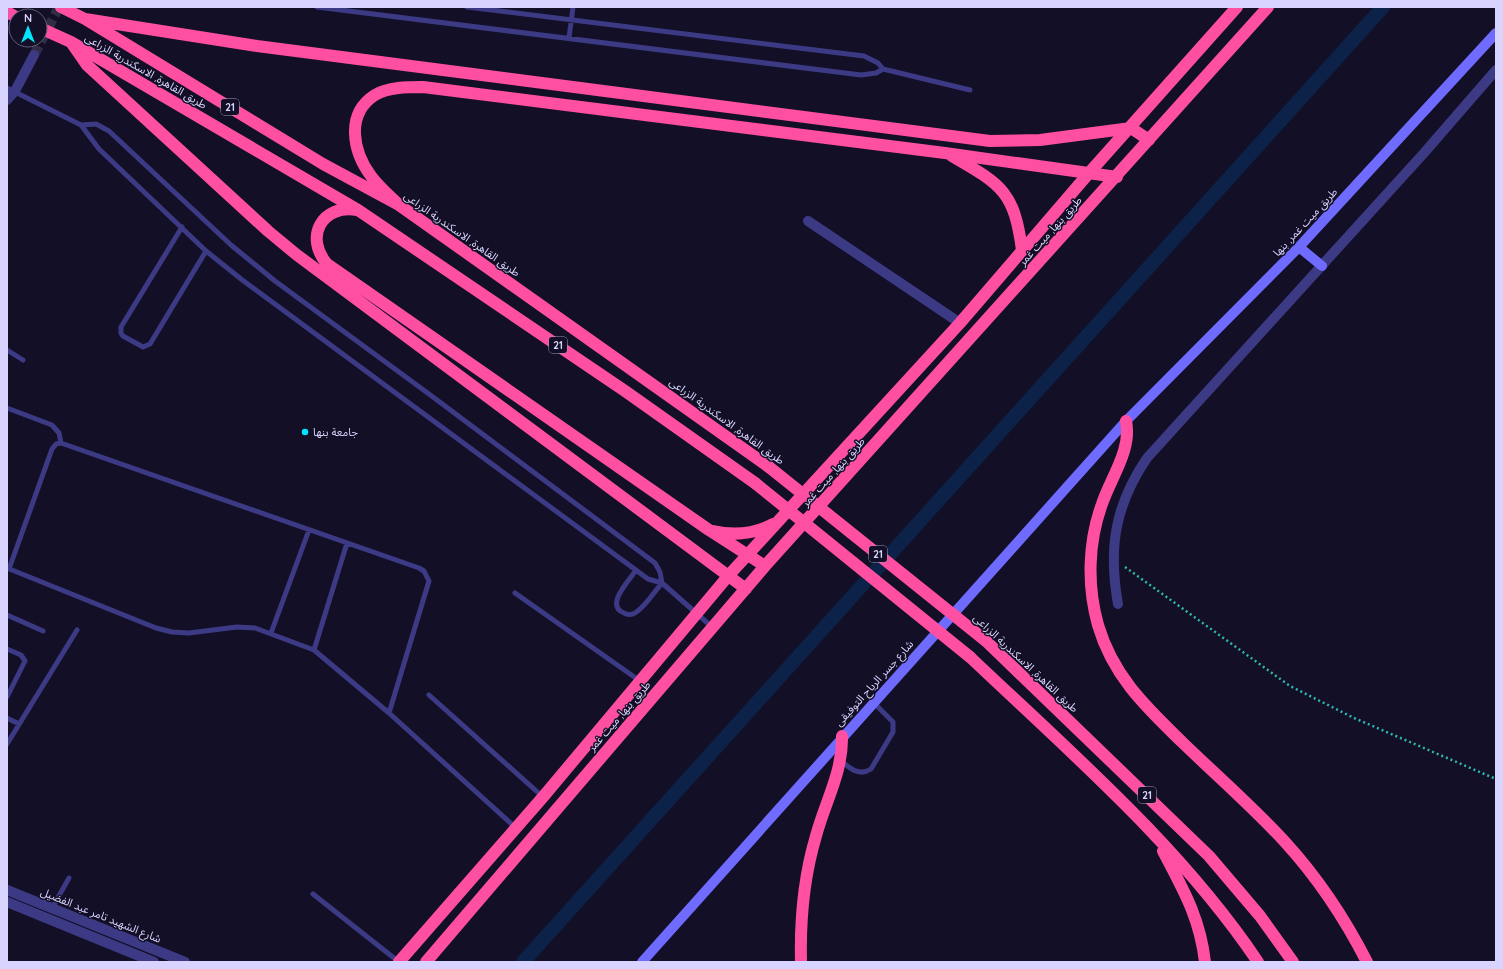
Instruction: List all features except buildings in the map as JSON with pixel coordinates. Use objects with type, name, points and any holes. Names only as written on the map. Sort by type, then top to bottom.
[{"type":"highway","name":"طريق القاهرة, الاسكندرية الزراعى","points":[[61,7],[86,19],[323,164],[399,205],[770,467],[986,641],[1209,856],[1260,916],[1293,962]]},
{"type":"highway","name":"طريق بنها, ميت غمر","points":[[399,962],[543,797],[729,575],[960,323],[1089,173],[1131,128],[1237,7]]},
{"type":"highway","name":"طريق بنها, ميت غمر","points":[[426,962],[765,566],[1117,177],[1268,7]]},
{"type":"highway","points":[[86,19],[257,46],[990,141],[1040,140],[1131,128],[1149,140]]},
{"type":"highway","name":"طريق القاهرة, الاسكندرية الزراعى","points":[[48,32],[72,42],[358,210],[625,391],[755,483],[970,657],[1116,795],[1223,914],[1258,962]]},
{"type":"highway","points":[[72,42],[87,65],[240,206],[285,245],[746,589]]},
{"type":"highway","points":[[399,205],[371,176],[360,157],[354,131],[355,119],[363,106],[376,94],[402,87],[423,87],[945,153],[1117,177]]},
{"type":"highway","points":[[945,153],[983,173],[1006,194],[1018,222],[1022,250]]},
{"type":"highway","points":[[358,210],[348,208],[339,210],[330,214],[320,224],[316,238],[317,248],[320,256],[327,264],[709,530],[765,566]]},
{"type":"highway","points":[[1126,421],[1128,429],[1126,445],[1100,508],[1091,553],[1091,587],[1094,606],[1104,643],[1122,676],[1145,706],[1284,841],[1306,866],[1344,920],[1367,962]]},
{"type":"highway","points":[[709,530],[723,533],[744,533],[765,528],[778,522]]},
{"type":"highway","points":[[801,962],[802,914],[809,862],[822,814],[841,761],[842,736]]},
{"type":"highway","points":[[1156,838],[1193,910],[1203,947],[1204,962]]},
{"type":"main road","name":"طريق ميت غمر, بنها","points":[[1126,421],[1299,247],[1496,33]]},
{"type":"main road","points":[[1299,247],[1322,266]]},
{"type":"main road","name":"شارع جسر الرياح التوفيقى","points":[[642,962],[842,736],[1126,421]]},
{"type":"street","points":[[7,100],[11,90],[34,55]]},
{"type":"street","points":[[1118,604],[1112,558],[1116,527],[1122,505],[1131,484],[1147,458],[1322,266],[1496,70]]},
{"type":"street","points":[[808,221],[960,323]]},
{"type":"street","name":"شارع الشهيد تامر عبد الفضيل","points":[[7,890],[185,962]]},
{"type":"street","points":[[7,902],[154,962]]},
{"type":"lane","points":[[317,7],[861,75],[876,73],[883,69]]},
{"type":"lane","points":[[467,7],[864,56],[878,63],[883,69],[970,90]]},
{"type":"lane","points":[[569,38],[573,7]]},
{"type":"lane","points":[[11,90],[81,125],[99,149],[206,251],[241,279],[648,579],[662,583],[712,627]]},
{"type":"lane","points":[[81,125],[96,124],[109,130],[210,226],[258,268],[655,563],[660,572],[662,583]]},
{"type":"lane","points":[[182,227],[121,327],[121,333],[123,336],[143,347],[150,344],[206,251]]},
{"type":"lane","points":[[7,350],[23,360]]},
{"type":"lane","points":[[7,408],[52,425],[59,433],[61,443]]},
{"type":"lane","points":[[389,713],[429,581],[424,571],[61,443],[56,444],[52,449],[8,568],[156,628],[172,632],[189,633],[237,627],[255,628],[314,650],[389,713],[516,828]]},
{"type":"lane","points":[[271,633],[309,530]]},
{"type":"lane","points":[[314,650],[347,543]]},
{"type":"lane","points":[[636,570],[618,595],[616,601],[617,608],[622,613],[628,615],[634,614],[662,583]]},
{"type":"lane","points":[[515,593],[641,681]]},
{"type":"lane","points":[[7,615],[43,631]]},
{"type":"lane","points":[[7,744],[77,630]]},
{"type":"lane","points":[[7,649],[21,655],[25,661],[10,686],[7,696]]},
{"type":"lane","points":[[429,695],[543,797]]},
{"type":"lane","points":[[828,752],[858,772],[868,771],[871,769],[893,732],[893,722],[873,702]]},
{"type":"lane","points":[[7,718],[19,724]]},
{"type":"lane","points":[[52,908],[69,878]]},
{"type":"lane","points":[[313,894],[399,962]]},
{"type":"path","points":[[1112,558],[1290,686],[1354,718],[1496,779]]},
{"type":"waterway","points":[[523,962],[1383,7]]},
{"type":"tunnel","points":[[34,55],[59,7]]},
{"type":"place","name":"جامعة بنها","points":[[305,432]]}]
